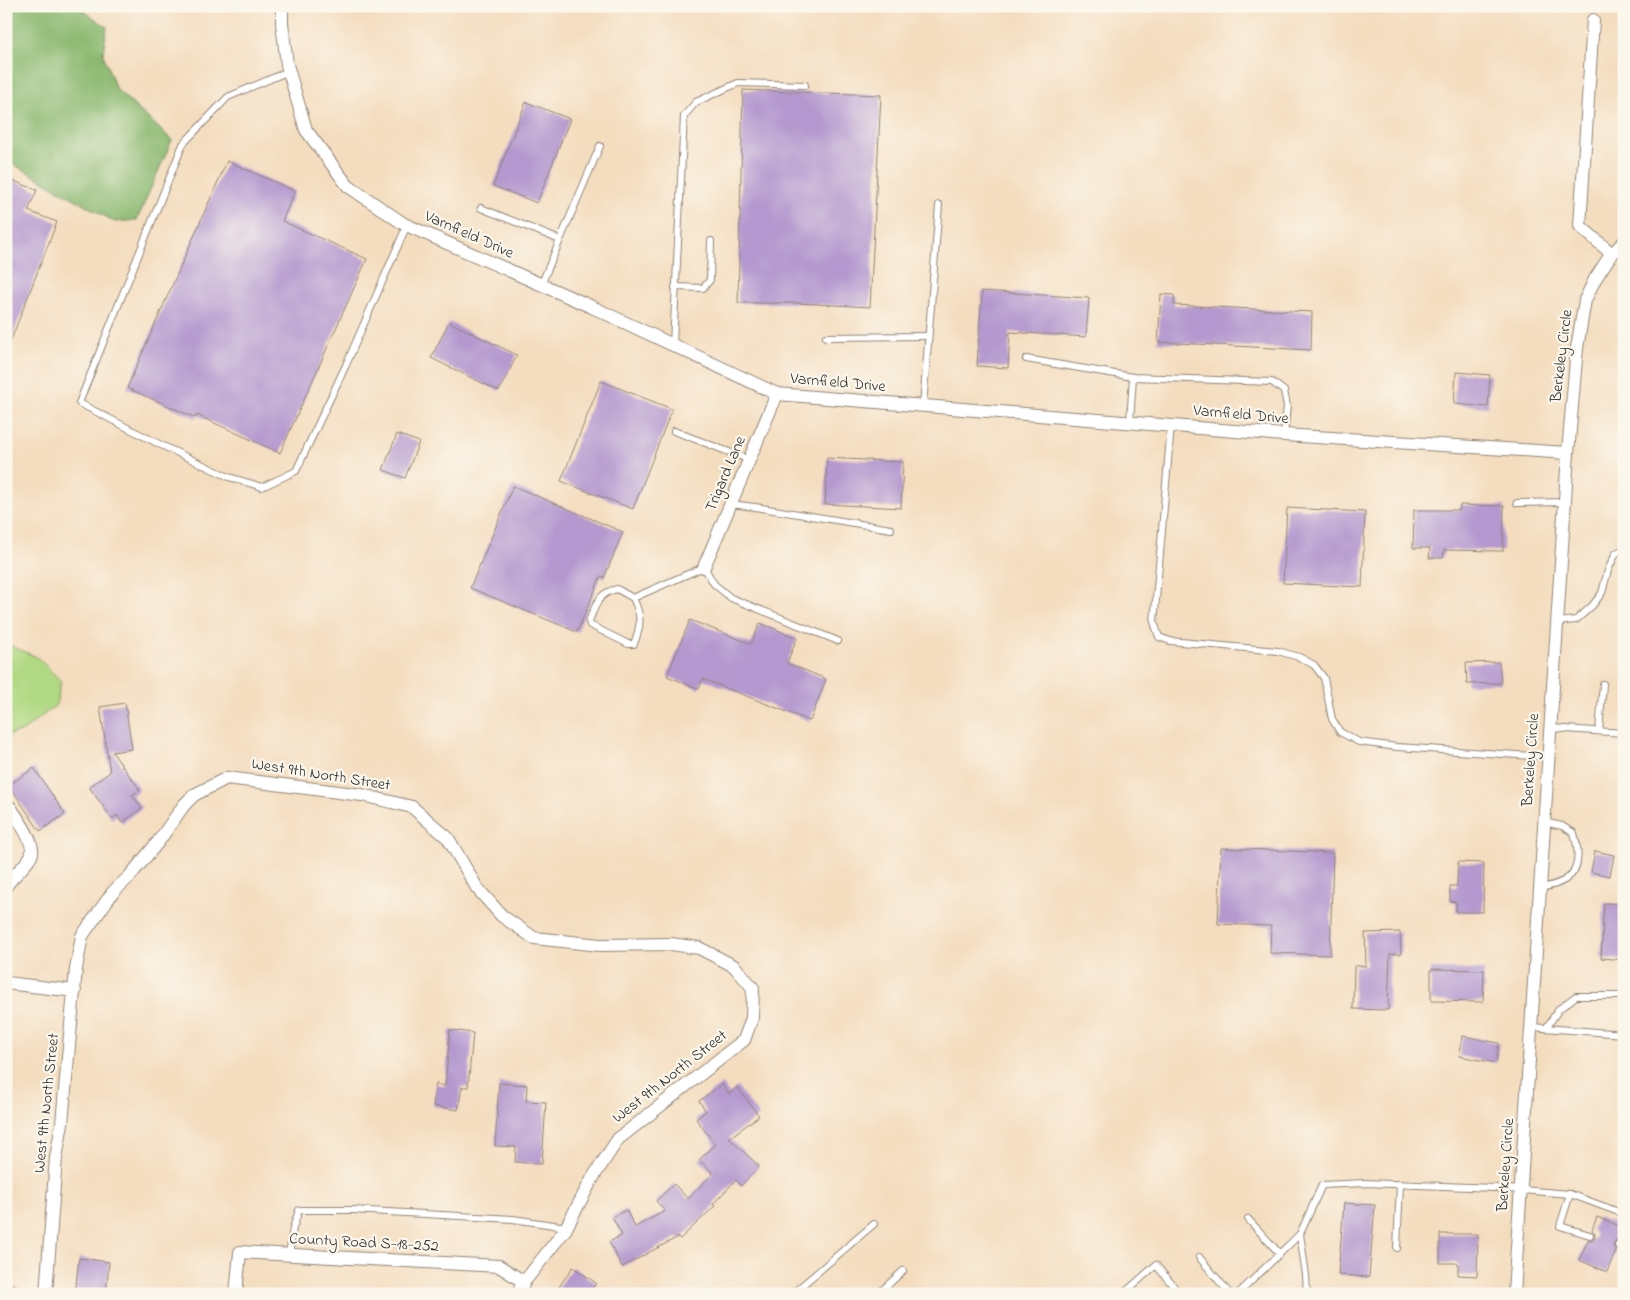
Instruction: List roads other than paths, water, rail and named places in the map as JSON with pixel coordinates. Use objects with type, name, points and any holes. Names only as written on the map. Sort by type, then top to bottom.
[{"type":"street","name":"Varnfield Drive","points":[[282,6],[282,23],[289,71],[306,130],[348,186],[406,225],[777,394],[1284,435],[1568,453]]},
{"type":"street","points":[[1593,20],[1580,226],[1612,254]]},
{"type":"street","name":"Berkeley Circle","points":[[1514,1294],[1543,822],[1577,348],[1584,307],[1596,279],[1612,254],[1624,242]]},
{"type":"street","name":"Trigard Lane","points":[[704,567],[777,394]]},
{"type":"street","name":"West 9th North Street","points":[[46,1294],[56,1158],[62,1123],[77,962],[82,936],[113,892],[129,877],[152,849],[184,804],[194,795],[226,778],[362,795],[412,807],[448,838],[477,888],[502,916],[534,938],[600,945],[671,944],[699,948],[734,966],[753,988],[752,1018],[744,1040],[618,1139],[604,1160],[567,1227],[524,1282],[517,1294]]},
{"type":"street","points":[[6,886],[13,875],[24,866],[32,854],[31,842],[10,807]]},
{"type":"street","points":[[6,983],[75,991]]},
{"type":"street","name":"County Road S-18-252","points":[[236,1294],[240,1252],[499,1266],[524,1282]]},
{"type":"street","points":[[6,1289],[22,1294]]},
{"type":"lane","points":[[289,71],[228,97],[183,144],[79,403],[229,477],[262,487],[296,470],[346,365],[406,225]]},
{"type":"lane","points":[[673,345],[684,116],[696,102],[738,83],[805,85]]},
{"type":"lane","points":[[541,285],[600,146]]},
{"type":"lane","points":[[923,406],[939,205]]},
{"type":"lane","points":[[481,208],[560,240]]},
{"type":"lane","points":[[675,287],[703,288],[710,280],[711,241]]},
{"type":"lane","points":[[826,337],[928,336]]},
{"type":"lane","points":[[1026,359],[1133,377],[1272,382],[1284,391],[1287,406],[1284,435]]},
{"type":"lane","points":[[1130,422],[1133,377]]},
{"type":"lane","points":[[1171,426],[1154,622],[1159,638],[1170,642],[1278,651],[1299,657],[1314,665],[1324,678],[1332,719],[1340,732],[1359,742],[1397,747],[1548,757]]},
{"type":"lane","points":[[674,432],[750,460]]},
{"type":"lane","points":[[1517,503],[1565,502]]},
{"type":"lane","points":[[730,504],[891,529]]},
{"type":"lane","points":[[1557,622],[1576,620],[1592,606],[1602,593],[1608,570],[1616,553],[1624,549]]},
{"type":"lane","points":[[633,598],[704,567],[714,584],[731,598],[838,641]]},
{"type":"lane","points":[[617,589],[633,598],[638,608],[640,626],[634,644],[628,644],[590,625],[589,621],[600,597],[608,591],[617,589]]},
{"type":"lane","points":[[1599,731],[1603,684]]},
{"type":"lane","points":[[1550,728],[1624,733]]},
{"type":"lane","points":[[1539,888],[1557,886],[1570,878],[1576,866],[1578,856],[1574,833],[1562,826],[1543,822]]},
{"type":"lane","points":[[1546,1028],[1559,1009],[1576,996],[1624,996]]},
{"type":"lane","points":[[1531,1027],[1624,1034]]},
{"type":"lane","points":[[1397,1248],[1400,1184]]},
{"type":"lane","points":[[1238,1294],[1300,1234],[1322,1185],[1400,1184],[1570,1194],[1624,1214]]},
{"type":"lane","points":[[1570,1194],[1560,1226],[1590,1235]]},
{"type":"lane","points":[[289,1255],[293,1228],[299,1210],[370,1211],[467,1218],[513,1219],[567,1227]]},
{"type":"lane","points":[[1248,1219],[1280,1254]]},
{"type":"lane","points":[[792,1294],[874,1224]]},
{"type":"lane","points":[[1300,1234],[1307,1294]]},
{"type":"lane","points":[[1199,1257],[1230,1294]]},
{"type":"lane","points":[[1123,1294],[1156,1265],[1180,1294]]},
{"type":"lane","points":[[878,1294],[903,1271]]},
{"type":"lane","points":[[1169,1294],[1176,1288]]}]
